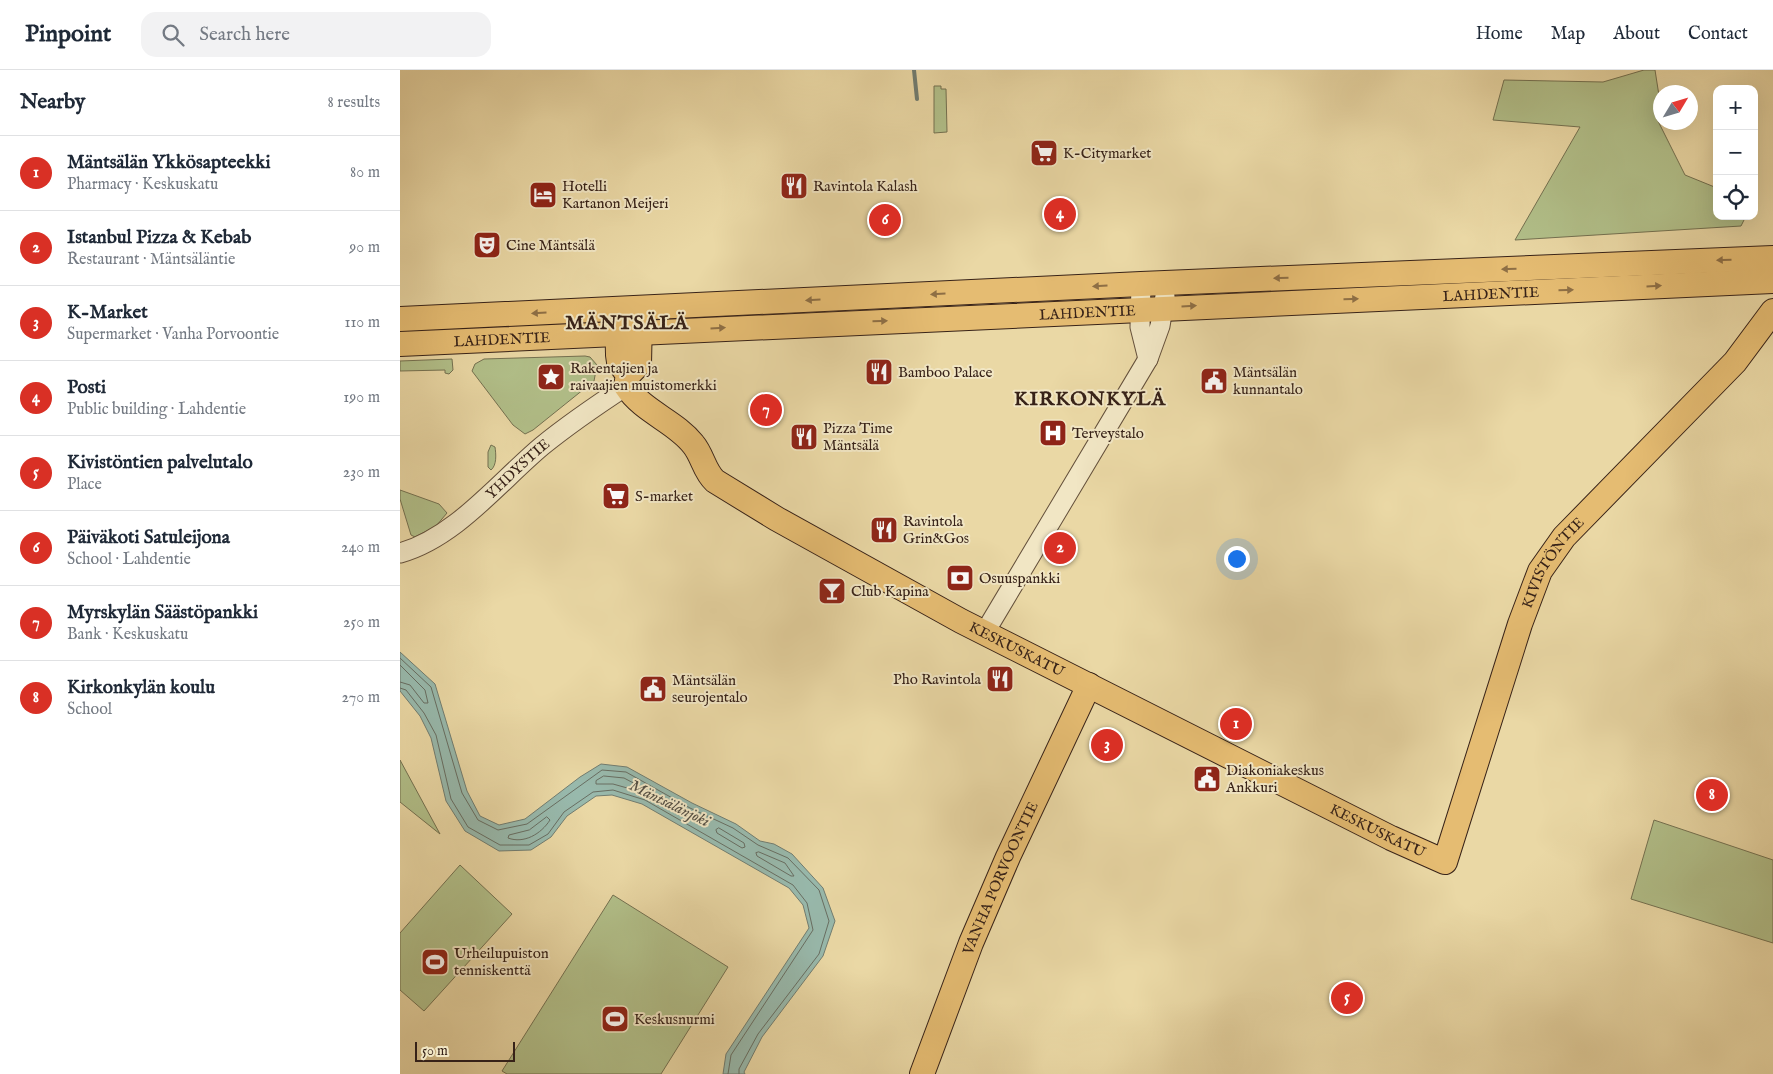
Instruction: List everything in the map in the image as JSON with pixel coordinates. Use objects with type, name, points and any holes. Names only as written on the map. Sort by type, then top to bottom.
[{"type":"main road","name":"LAHDENTIE","points":[[400,320],[1167,283],[1769,269]]},
{"type":"main road","name":"LAHDENTIE","points":[[400,344],[1164,308],[1769,269]]},
{"type":"main road","name":"KIVISTÖNTIE","points":[[1445,862],[1520,624],[1540,571],[1564,538],[1735,362],[1767,318],[1769,269]]},
{"type":"main road","points":[[627,381],[619,362],[628,334],[628,308]]},
{"type":"main road","name":"KESKUSKATU","points":[[627,381],[641,404],[692,443],[709,475],[784,523],[961,621],[1391,838],[1445,862]]},
{"type":"main road","name":"VANHA PORVOONTIE","points":[[922,1074],[971,943],[1008,857],[1089,685]]},
{"type":"street","points":[[985,632],[1148,359],[1160,326],[1167,283]]},
{"type":"street","points":[[1141,284],[1140,327],[1148,359]]},
{"type":"street","name":"YHDYSTIE","points":[[400,553],[415,549],[445,531],[544,445],[627,381]]},
{"type":"green space","points":[[1644,70],[1655,70],[1657,85],[1653,85],[1653,130],[1662,130],[1685,175],[1713,186],[1713,220],[1744,220],[1741,226],[1515,240],[1580,127],[1493,120],[1504,80],[1603,82]]},
{"type":"green space","points":[[934,86],[941,86],[941,89],[946,89],[947,132],[934,133]]},
{"type":"green space","points":[[590,357],[597,365],[594,381],[533,430],[525,434],[513,425],[472,371],[475,364],[484,359]]},
{"type":"green space","points":[[452,359],[453,370],[449,374],[445,373],[445,370],[400,371],[400,361]]},
{"type":"green space","points":[[491,445],[495,447],[496,456],[491,470],[488,467],[488,452]]},
{"type":"green space","points":[[400,490],[439,504],[447,513],[436,526],[415,537],[411,535],[400,499]]},
{"type":"green space","points":[[400,760],[440,834],[400,802]]},
{"type":"green space","points":[[1654,820],[1773,860],[1773,943],[1631,899]]},
{"type":"green space","name":"Urheilupuiston tenniskenttä","points":[[460,865],[512,914],[424,1011],[400,990],[400,933]]},
{"type":"green space","name":"Keskusnurmi","points":[[613,895],[728,967],[661,1074],[507,1074],[502,1071]]},
{"type":"water","name":"Mäntsälänjoki","points":[[400,652],[435,684],[467,791],[480,816],[499,825],[525,819],[580,777],[601,764],[627,767],[692,803],[736,824],[760,841],[774,844],[792,854],[823,888],[835,921],[823,956],[762,1037],[744,1072],[745,1074],[723,1074],[726,1054],[809,928],[803,905],[789,888],[642,804],[612,795],[596,796],[567,816],[551,837],[531,850],[499,851],[465,831],[446,801],[431,738],[420,716],[400,691]]},
{"type":"waterway","points":[[914,70],[917,99]]},
{"type":"place","name":"K-Citymarket","points":[[1044,153]]},
{"type":"place","name":"Ravintola Kalash","points":[[794,186]]},
{"type":"place","name":"Hotelli Kartanon Meijeri","points":[[543,195]]},
{"type":"place","name":"Posti","points":[[1060,214]]},
{"type":"place","name":"Päiväkoti Satuleijona","points":[[885,220]]},
{"type":"place","name":"Cine Mäntsälä","points":[[487,245]]},
{"type":"place","name":"Bamboo Palace","points":[[879,372]]},
{"type":"place","name":"Rakentajien ja raivaajien muistomerkki","points":[[551,377]]},
{"type":"place","name":"Mäntsälän kunnantalo","points":[[1214,381]]},
{"type":"place","name":"Myrskylän Säästöpankki","points":[[766,410]]},
{"type":"place","name":"Terveystalo","points":[[1053,433]]},
{"type":"place","name":"Pizza Time Mäntsälä","points":[[804,437]]},
{"type":"place","name":"S-market","points":[[616,496]]},
{"type":"place","name":"Ravintola Grin&Gos","points":[[884,530]]},
{"type":"place","name":"Istanbul Pizza & Kebab","points":[[1060,548]]},
{"type":"place","name":"Osuuspankki","points":[[960,578]]},
{"type":"place","name":"Club Kapina","points":[[832,591]]},
{"type":"place","name":"Pho Ravintola","points":[[1000,679]]},
{"type":"place","name":"Mäntsälän seurojentalo","points":[[653,689]]},
{"type":"place","name":"Mäntsälän Ykkösapteekki","points":[[1236,724]]},
{"type":"place","name":"K-Market","points":[[1107,745]]},
{"type":"place","name":"Diakoniakeskus Ankkuri","points":[[1207,779]]},
{"type":"place","name":"Kirkonkylän koulu","points":[[1712,795]]},
{"type":"place","name":"Urheilupuiston tenniskenttä","points":[[435,962]]},
{"type":"place","name":"Kivistöntien palvelutalo","points":[[1347,998]]},
{"type":"place","name":"Keskusnurmi","points":[[615,1019]]},
{"type":"district","name":"MÄNTSÄLÄ","points":[[627,323]]},
{"type":"district","name":"KIRKONKYLÄ","points":[[1090,399]]}]
